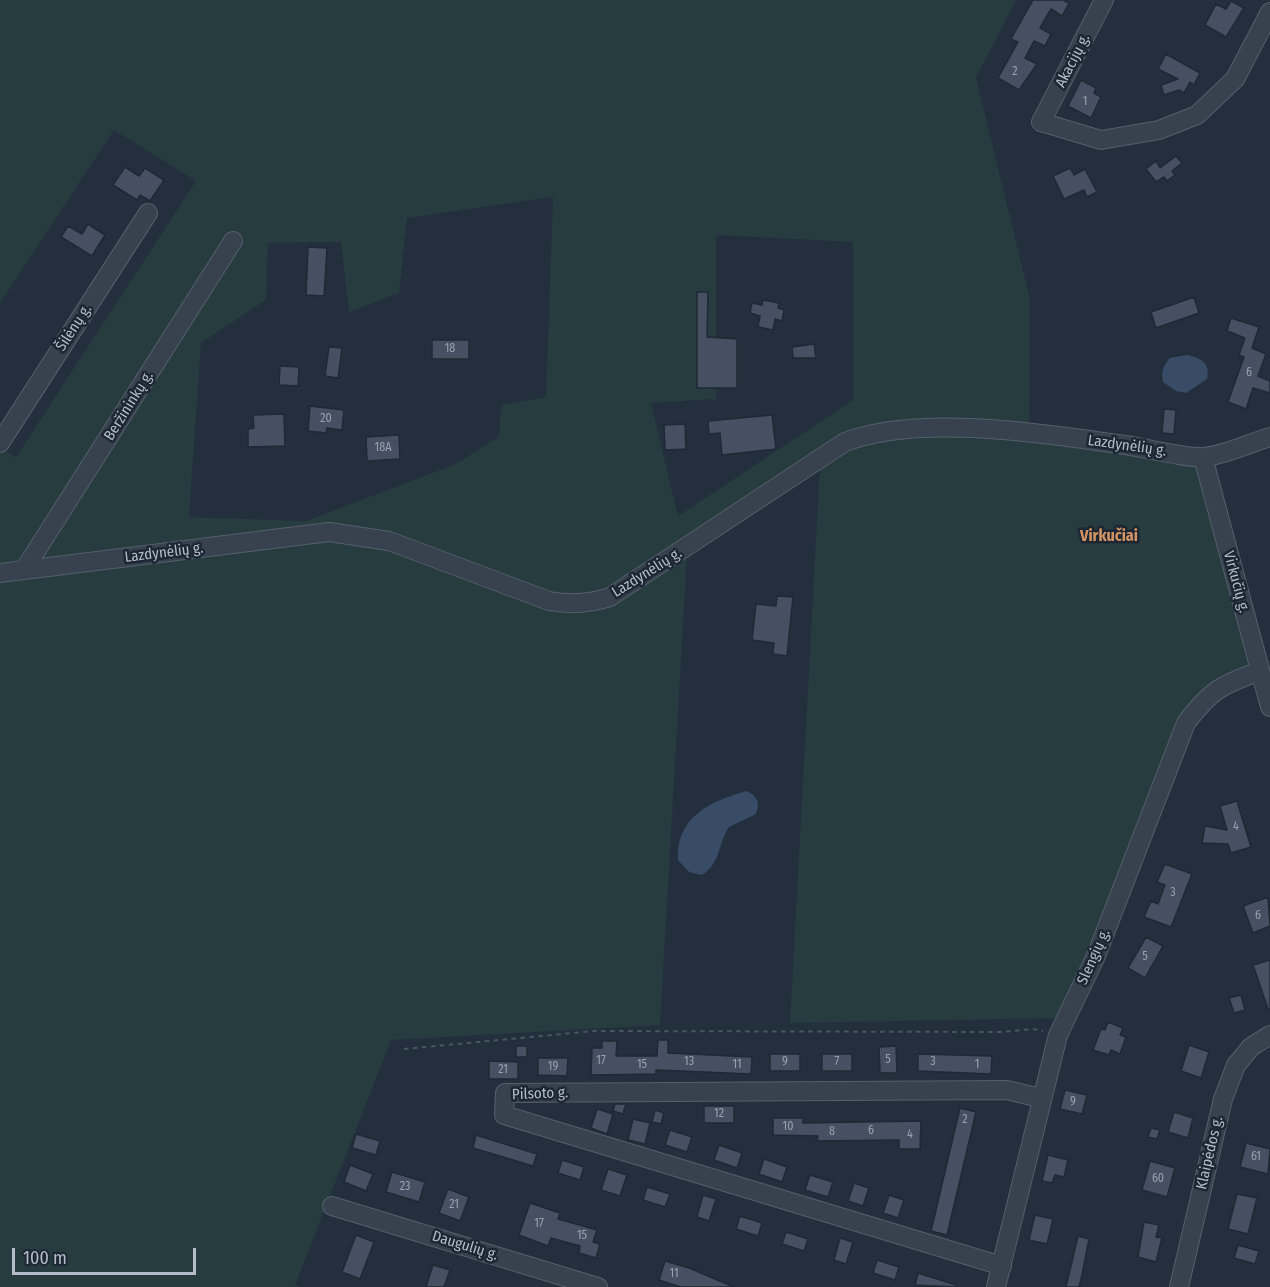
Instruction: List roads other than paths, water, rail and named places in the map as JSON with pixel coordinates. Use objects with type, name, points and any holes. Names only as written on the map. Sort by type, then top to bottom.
[{"type":"street","name":"Akacijų g.","points":[[1104,0],[1041,122],[1101,140],[1159,130],[1197,115],[1235,79],[1270,12]]},
{"type":"street","name":"Šilėnų g.","points":[[0,443],[148,213]]},
{"type":"street","name":"Beržininkų g.","points":[[24,570],[233,241]]},
{"type":"street","name":"Lazdynėlių g.","points":[[0,573],[329,532],[389,541],[549,601],[567,604],[591,603],[610,597],[845,442],[868,434],[899,429],[948,428],[1011,432],[1118,444],[1203,458],[1270,437]]},
{"type":"street","name":"Virkučių g.","points":[[1203,458],[1270,707]]},
{"type":"street","name":"Slengių g.","points":[[996,1287],[1040,1098],[1058,1035],[1096,956],[1186,723],[1206,696],[1233,680],[1260,671]]},
{"type":"street","name":"Klaipėdos g.","points":[[1179,1287],[1223,1099],[1236,1065],[1251,1047],[1270,1035]]},
{"type":"street","name":"Pilsoto g.","points":[[1002,1266],[504,1115],[505,1093],[1007,1090],[1040,1098]]},
{"type":"street","name":"Daugulių g.","points":[[332,1206],[598,1287]]},
{"type":"water","points":[[1187,355],[1204,362],[1208,373],[1207,379],[1186,393],[1176,391],[1163,382],[1162,372],[1170,358]]},
{"type":"water","points":[[747,791],[757,801],[756,814],[729,827],[716,859],[708,870],[702,875],[689,872],[678,860],[679,845],[689,822],[708,806]]},
{"type":"district","name":"Virkučiai","points":[[1109,537]]}]
